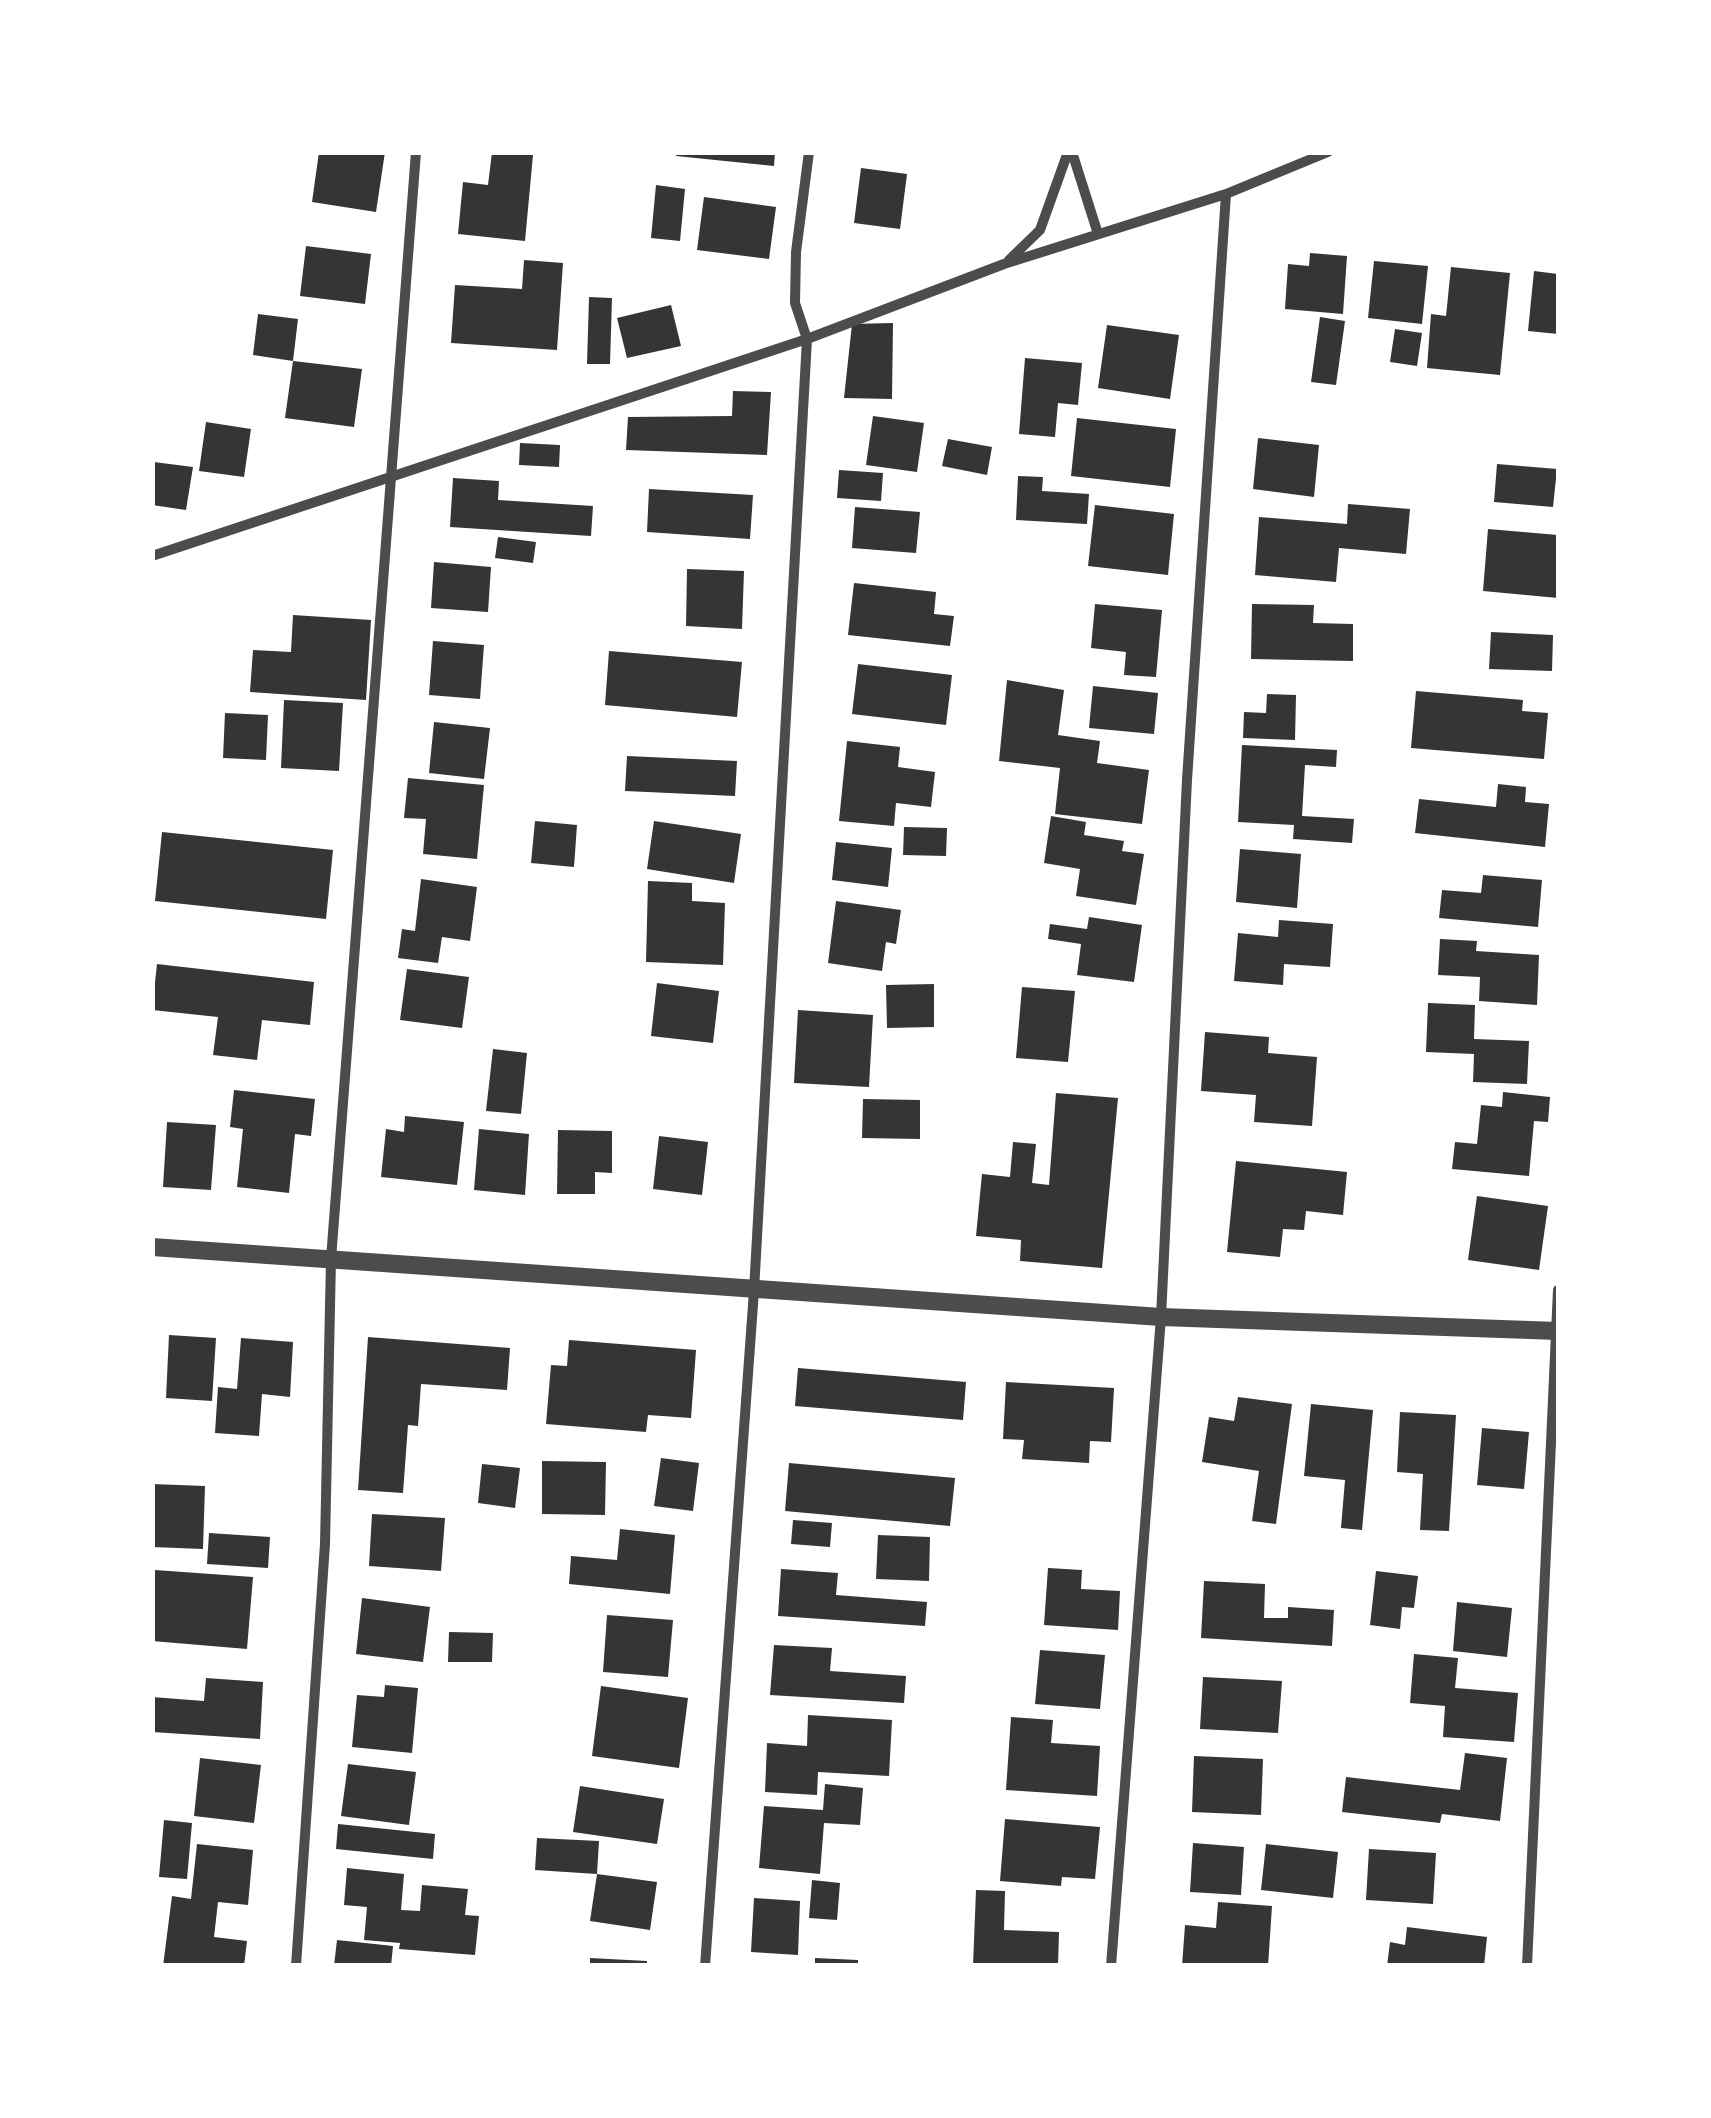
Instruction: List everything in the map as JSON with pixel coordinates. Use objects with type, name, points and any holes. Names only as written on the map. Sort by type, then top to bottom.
[{"type":"street","points":[[296,1966],[325,1544],[331,1259],[416,152]]},
{"type":"street","points":[[704,1966],[754,1291],[806,339],[795,303],[796,252],[809,152]]},
{"type":"street","points":[[1004,264],[1040,230],[1070,152]]},
{"type":"street","points":[[1070,152],[1098,234]]},
{"type":"street","points":[[152,556],[806,339],[1004,264],[1226,194],[1328,152]]},
{"type":"street","points":[[1111,1966],[1161,1317],[1185,819],[1226,194]]},
{"type":"street","points":[[152,1247],[1161,1317],[1556,1331]]},
{"type":"street","points":[[1526,1966],[1558,1290]]},
{"type":"building","points":[[319,152],[385,152],[376,212],[312,202]]},
{"type":"building","points":[[492,152],[533,155],[525,241],[458,234],[463,182],[488,185]]},
{"type":"building","points":[[676,152],[775,152],[774,166],[676,156]]},
{"type":"building","points":[[861,168],[907,174],[900,229],[854,223]]},
{"type":"building","points":[[656,185],[685,189],[680,241],[651,238]]},
{"type":"building","points":[[704,197],[776,207],[769,259],[697,250]]},
{"type":"building","points":[[306,246],[371,254],[365,304],[300,296]]},
{"type":"building","points":[[1310,253],[1347,256],[1343,314],[1285,309],[1288,264],[1309,266]]},
{"type":"building","points":[[524,260],[563,263],[557,350],[451,343],[455,285],[522,289]]},
{"type":"building","points":[[1374,261],[1428,266],[1422,324],[1368,318]]},
{"type":"building","points":[[1451,267],[1510,273],[1500,375],[1427,368],[1431,314],[1446,316]]},
{"type":"building","points":[[1534,271],[1558,274],[1558,334],[1528,331]]},
{"type":"building","points":[[589,297],[612,298],[610,364],[587,364]]},
{"type":"building","points":[[671,305],[681,346],[627,358],[617,318]]},
{"type":"building","points":[[258,314],[298,319],[293,361],[253,355]]},
{"type":"building","points":[[1320,317],[1345,321],[1336,385],[1311,382]]},
{"type":"building","points":[[893,323],[892,399],[844,398],[852,324]]},
{"type":"building","points":[[1107,325],[1179,335],[1170,399],[1098,388]]},
{"type":"building","points":[[1395,329],[1422,333],[1417,366],[1390,362]]},
{"type":"building","points":[[1025,358],[1082,363],[1078,405],[1058,403],[1055,437],[1019,434]]},
{"type":"building","points":[[293,361],[362,369],[354,427],[285,418]]},
{"type":"building","points":[[733,391],[771,392],[767,455],[626,450],[628,417],[732,416]]},
{"type":"building","points":[[873,416],[924,423],[917,472],[866,465]]},
{"type":"building","points":[[1077,418],[1176,429],[1170,487],[1071,476]]},
{"type":"building","points":[[206,422],[251,429],[244,477],[199,471]]},
{"type":"building","points":[[1258,438],[1319,445],[1314,497],[1253,489]]},
{"type":"building","points":[[948,439],[992,447],[987,475],[942,466]]},
{"type":"building","points":[[520,443],[560,445],[559,467],[519,465]]},
{"type":"building","points":[[154,462],[193,467],[186,510],[152,505]]},
{"type":"building","points":[[1497,464],[1557,469],[1553,507],[1494,502]]},
{"type":"building","points":[[839,470],[883,473],[881,501],[837,498]]},
{"type":"building","points":[[1018,476],[1043,477],[1042,491],[1089,494],[1087,524],[1016,520]]},
{"type":"building","points":[[453,478],[499,481],[498,500],[593,506],[591,536],[450,527]]},
{"type":"building","points":[[649,489],[753,495],[750,539],[647,532]]},
{"type":"building","points":[[1348,504],[1410,509],[1406,554],[1339,548],[1336,582],[1255,575],[1259,517],[1347,524]]},
{"type":"building","points":[[1095,505],[1174,514],[1168,575],[1088,566]]},
{"type":"building","points":[[855,507],[920,512],[916,553],[852,548]]},
{"type":"building","points":[[1488,529],[1558,535],[1558,598],[1483,591]]},
{"type":"building","points":[[498,537],[536,542],[533,563],[495,558]]},
{"type":"building","points":[[434,562],[491,567],[488,612],[431,608]]},
{"type":"building","points":[[687,569],[744,571],[742,629],[686,626]]},
{"type":"building","points":[[854,583],[936,592],[934,614],[954,616],[950,646],[848,635]]},
{"type":"building","points":[[1095,604],[1162,610],[1156,677],[1124,675],[1126,652],[1091,648]]},
{"type":"building","points":[[1252,604],[1314,605],[1313,623],[1353,624],[1353,661],[1251,659]]},
{"type":"building","points":[[293,615],[371,620],[366,700],[250,692],[253,650],[291,652]]},
{"type":"building","points":[[1491,632],[1553,635],[1552,671],[1489,669]]},
{"type":"building","points":[[433,641],[484,645],[480,699],[429,695]]},
{"type":"building","points":[[609,651],[742,662],[737,717],[605,705]]},
{"type":"building","points":[[858,664],[952,675],[946,725],[852,714]]},
{"type":"building","points":[[1007,680],[1064,690],[1058,735],[1100,741],[1097,763],[1149,770],[1142,824],[1055,814],[1060,768],[999,761]]},
{"type":"building","points":[[1093,686],[1158,693],[1154,734],[1089,728]]},
{"type":"building","points":[[1416,691],[1523,700],[1522,711],[1548,713],[1544,759],[1411,748]]},
{"type":"building","points":[[1267,694],[1296,695],[1295,740],[1243,738],[1244,712],[1266,713]]},
{"type":"building","points":[[284,700],[343,703],[339,771],[281,768]]},
{"type":"building","points":[[225,713],[268,715],[266,760],[223,758]]},
{"type":"building","points":[[434,722],[490,728],[484,779],[429,773]]},
{"type":"building","points":[[847,741],[900,747],[898,767],[935,772],[931,807],[896,803],[894,826],[839,821]]},
{"type":"building","points":[[1242,745],[1337,750],[1336,767],[1305,765],[1302,816],[1354,819],[1352,843],[1293,839],[1294,825],[1238,822]]},
{"type":"building","points":[[627,756],[737,761],[735,796],[625,791]]},
{"type":"building","points":[[408,778],[484,785],[477,859],[423,854],[426,819],[404,818]]},
{"type":"building","points":[[1498,784],[1526,787],[1525,802],[1549,804],[1545,847],[1415,833],[1419,799],[1496,807]]},
{"type":"building","points":[[1051,816],[1086,822],[1084,835],[1124,841],[1122,851],[1144,854],[1136,905],[1076,896],[1080,869],[1044,863]]},
{"type":"building","points":[[535,821],[577,825],[574,867],[531,863]]},
{"type":"building","points":[[654,821],[741,834],[734,883],[647,869]]},
{"type":"building","points":[[904,827],[947,828],[946,856],[903,855]]},
{"type":"building","points":[[162,832],[333,850],[326,919],[155,901]]},
{"type":"building","points":[[836,842],[892,848],[888,887],[832,880]]},
{"type":"building","points":[[1240,849],[1301,854],[1297,908],[1236,902]]},
{"type":"building","points":[[1483,875],[1542,880],[1538,927],[1439,918],[1442,890],[1481,893]]},
{"type":"building","points":[[421,879],[477,887],[470,941],[442,937],[438,963],[398,958],[402,929],[415,931]]},
{"type":"building","points":[[648,881],[692,883],[692,901],[725,903],[723,965],[646,962]]},
{"type":"building","points":[[836,901],[901,910],[896,944],[886,942],[882,971],[828,963]]},
{"type":"building","points":[[1089,917],[1142,925],[1134,982],[1077,975],[1081,944],[1048,939],[1050,924],[1087,929]]},
{"type":"building","points":[[1279,920],[1333,924],[1330,967],[1284,964],[1283,985],[1234,981],[1238,933],[1278,937]]},
{"type":"building","points":[[1440,939],[1477,941],[1476,951],[1539,955],[1537,1005],[1479,1001],[1480,977],[1438,975]]},
{"type":"building","points":[[157,964],[314,982],[310,1025],[262,1020],[257,1060],[213,1055],[218,1017],[152,1010]]},
{"type":"building","points":[[407,969],[469,977],[462,1028],[400,1020]]},
{"type":"building","points":[[657,983],[719,991],[713,1043],[651,1036]]},
{"type":"building","points":[[934,984],[934,1027],[887,1028],[886,985]]},
{"type":"building","points":[[1022,987],[1075,991],[1068,1062],[1016,1058]]},
{"type":"building","points":[[1428,1003],[1475,1005],[1474,1039],[1529,1041],[1527,1084],[1473,1082],[1474,1054],[1426,1052]]},
{"type":"building","points":[[798,1010],[873,1015],[869,1087],[794,1083]]},
{"type":"building","points":[[1205,1032],[1269,1037],[1268,1053],[1317,1057],[1312,1126],[1254,1122],[1256,1095],[1201,1091]]},
{"type":"building","points":[[493,1049],[527,1053],[521,1114],[486,1111]]},
{"type":"building","points":[[234,1090],[315,1099],[311,1136],[295,1134],[289,1193],[237,1187],[243,1129],[230,1127]]},
{"type":"building","points":[[1503,1092],[1550,1097],[1548,1122],[1534,1121],[1529,1176],[1452,1169],[1455,1142],[1477,1144],[1481,1105],[1502,1107]]},
{"type":"building","points":[[1056,1093],[1118,1098],[1102,1268],[1020,1261],[1021,1240],[976,1236],[982,1174],[1010,1177],[1013,1142],[1036,1144],[1032,1183],[1049,1185]]},
{"type":"building","points":[[863,1099],[920,1100],[920,1139],[862,1138]]},
{"type":"building","points":[[405,1116],[464,1122],[457,1185],[381,1177],[386,1129],[404,1132]]},
{"type":"building","points":[[167,1122],[216,1125],[211,1190],[163,1187]]},
{"type":"building","points":[[479,1129],[529,1134],[525,1195],[474,1190]]},
{"type":"building","points":[[558,1130],[612,1131],[612,1173],[595,1172],[595,1194],[557,1194]]},
{"type":"building","points":[[659,1136],[708,1142],[702,1195],[653,1189]]},
{"type":"building","points":[[1236,1161],[1347,1172],[1343,1215],[1306,1211],[1304,1230],[1283,1229],[1280,1257],[1227,1252]]},
{"type":"building","points":[[1477,1196],[1548,1206],[1539,1270],[1468,1260]]},
{"type":"building","points":[[169,1335],[216,1338],[212,1401],[166,1398]]},
{"type":"building","points":[[368,1337],[510,1348],[507,1390],[421,1384],[418,1426],[408,1425],[403,1493],[358,1490]]},
{"type":"building","points":[[241,1338],[293,1342],[290,1397],[262,1394],[259,1436],[215,1433],[218,1387],[237,1389]]},
{"type":"building","points":[[569,1340],[696,1350],[691,1418],[648,1415],[646,1432],[546,1424],[551,1365],[567,1366]]},
{"type":"building","points":[[798,1368],[966,1382],[963,1420],[795,1406]]},
{"type":"building","points":[[1006,1382],[1114,1388],[1111,1442],[1090,1441],[1089,1463],[1022,1459],[1024,1440],[1003,1439]]},
{"type":"building","points":[[1238,1397],[1292,1404],[1276,1524],[1252,1521],[1259,1471],[1202,1462],[1209,1417],[1234,1421]]},
{"type":"building","points":[[1311,1404],[1373,1410],[1362,1530],[1341,1528],[1345,1480],[1304,1476]]},
{"type":"building","points":[[1400,1412],[1456,1415],[1449,1531],[1420,1530],[1423,1474],[1397,1472]]},
{"type":"building","points":[[1482,1428],[1529,1432],[1524,1489],[1477,1485]]},
{"type":"building","points":[[661,1458],[699,1463],[693,1511],[654,1506]]},
{"type":"building","points":[[542,1461],[606,1462],[605,1515],[542,1514]]},
{"type":"building","points":[[789,1463],[955,1478],[950,1526],[785,1511]]},
{"type":"building","points":[[482,1464],[520,1468],[515,1508],[478,1503]]},
{"type":"building","points":[[152,1484],[205,1486],[203,1549],[152,1547]]},
{"type":"building","points":[[372,1514],[445,1518],[441,1571],[369,1566]]},
{"type":"building","points":[[793,1520],[832,1523],[830,1547],[791,1544]]},
{"type":"building","points":[[620,1529],[675,1535],[670,1594],[569,1584],[571,1556],[617,1560]]},
{"type":"building","points":[[209,1533],[270,1537],[268,1568],[207,1564]]},
{"type":"building","points":[[878,1535],[930,1537],[929,1581],[876,1579]]},
{"type":"building","points":[[1048,1568],[1082,1570],[1081,1589],[1120,1591],[1118,1630],[1044,1625]]},
{"type":"building","points":[[781,1569],[838,1573],[836,1595],[927,1602],[925,1626],[778,1616]]},
{"type":"building","points":[[155,1570],[253,1577],[247,1649],[152,1641]]},
{"type":"building","points":[[1376,1571],[1418,1576],[1414,1608],[1402,1607],[1400,1629],[1370,1625]]},
{"type":"building","points":[[1204,1581],[1265,1584],[1264,1618],[1288,1618],[1288,1607],[1334,1610],[1332,1646],[1201,1638]]},
{"type":"building","points":[[362,1598],[430,1607],[423,1662],[356,1654]]},
{"type":"building","points":[[1457,1602],[1512,1608],[1507,1657],[1453,1651]]},
{"type":"building","points":[[607,1615],[673,1620],[668,1677],[603,1672]]},
{"type":"building","points":[[449,1632],[493,1633],[492,1662],[448,1662]]},
{"type":"building","points":[[774,1645],[832,1648],[830,1671],[906,1676],[904,1703],[770,1695]]},
{"type":"building","points":[[1040,1650],[1105,1655],[1100,1709],[1035,1704]]},
{"type":"building","points":[[1414,1654],[1458,1658],[1455,1688],[1518,1693],[1514,1742],[1443,1737],[1445,1706],[1410,1703]]},
{"type":"building","points":[[1203,1677],[1282,1681],[1278,1733],[1200,1729]]},
{"type":"building","points":[[206,1678],[263,1682],[260,1739],[152,1732],[152,1697],[204,1701]]},
{"type":"building","points":[[385,1685],[418,1688],[412,1753],[352,1747],[357,1695],[384,1697]]},
{"type":"building","points":[[601,1686],[688,1698],[679,1768],[592,1756]]},
{"type":"building","points":[[808,1715],[892,1720],[889,1776],[818,1772],[817,1795],[765,1792],[767,1743],[807,1746]]},
{"type":"building","points":[[1011,1717],[1053,1720],[1051,1743],[1100,1746],[1097,1796],[1006,1790]]},
{"type":"building","points":[[1465,1753],[1507,1758],[1500,1821],[1442,1814],[1440,1823],[1342,1812],[1346,1777],[1460,1790]]},
{"type":"building","points":[[1194,1756],[1263,1759],[1261,1815],[1192,1812]]},
{"type":"building","points":[[200,1758],[261,1765],[254,1823],[194,1816]]},
{"type":"building","points":[[348,1764],[416,1772],[409,1825],[341,1816]]},
{"type":"building","points":[[825,1784],[863,1788],[860,1825],[824,1823],[820,1874],[759,1868],[764,1806],[823,1810]]},
{"type":"building","points":[[580,1786],[664,1799],[657,1844],[573,1832]]},
{"type":"building","points":[[1005,1819],[1100,1827],[1095,1879],[1062,1877],[1061,1886],[1000,1881]]},
{"type":"building","points":[[164,1820],[192,1823],[187,1879],[159,1877]]},
{"type":"building","points":[[338,1824],[435,1834],[433,1859],[336,1849]]},
{"type":"building","points":[[537,1838],[599,1841],[597,1874],[535,1870]]},
{"type":"building","points":[[1193,1843],[1244,1847],[1241,1895],[1190,1892]]},
{"type":"building","points":[[197,1844],[253,1850],[248,1905],[218,1902],[214,1937],[247,1941],[244,1966],[163,1966],[172,1896],[191,1899]]},
{"type":"building","points":[[1266,1844],[1338,1852],[1333,1898],[1261,1890]]},
{"type":"building","points":[[1369,1849],[1436,1853],[1433,1904],[1366,1900]]},
{"type":"building","points":[[347,1868],[404,1874],[401,1910],[420,1911],[422,1885],[468,1889],[465,1915],[479,1916],[475,1955],[399,1949],[400,1943],[364,1940],[367,1907],[344,1905]]},
{"type":"building","points":[[597,1874],[657,1882],[650,1930],[590,1921]]},
{"type":"building","points":[[812,1880],[840,1883],[837,1920],[809,1918]]},
{"type":"building","points":[[976,1890],[1005,1891],[1004,1930],[1059,1932],[1058,1966],[973,1966]]},
{"type":"building","points":[[754,1898],[800,1901],[798,1955],[751,1952]]},
{"type":"building","points":[[1218,1902],[1272,1906],[1268,1966],[1182,1966],[1185,1925],[1216,1928]]},
{"type":"building","points":[[1407,1927],[1487,1937],[1484,1966],[1387,1966],[1390,1942],[1405,1945]]},
{"type":"building","points":[[337,1940],[393,1946],[391,1966],[334,1966]]},
{"type":"building","points":[[590,1958],[647,1961],[647,1966],[590,1966]]},
{"type":"building","points":[[815,1958],[858,1960],[858,1966],[815,1966]]}]
